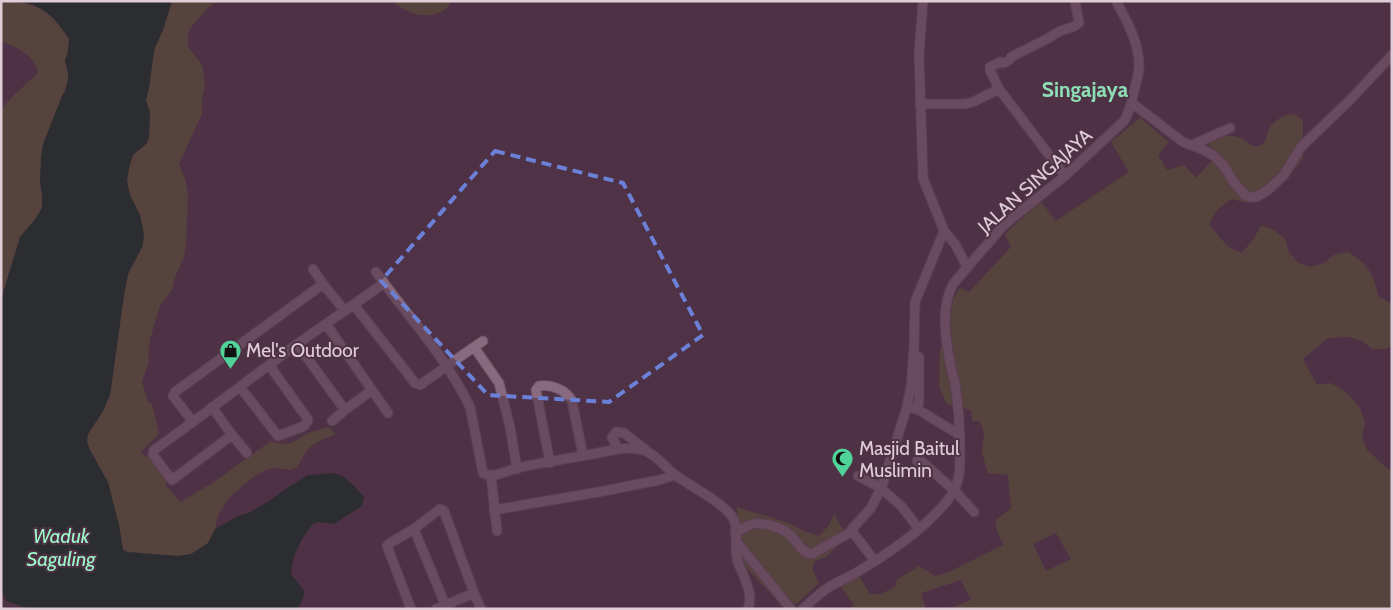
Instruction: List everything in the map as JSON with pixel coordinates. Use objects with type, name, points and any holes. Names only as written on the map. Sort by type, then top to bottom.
[{"type":"street","points":[[923,1],[919,55],[923,178],[944,230],[955,244],[967,267]]},
{"type":"street","points":[[1065,176],[999,89],[990,72],[990,67],[1000,62],[1002,64],[1011,57],[1060,31],[1076,26],[1078,23],[1075,1]]},
{"type":"street","name":"JALAN SINGAJAYA","points":[[803,609],[829,587],[891,552],[920,529],[955,490],[960,477],[960,435],[955,382],[946,339],[945,316],[950,291],[967,267],[1004,226],[1065,176],[1119,127],[1130,112],[1138,73],[1138,52],[1128,24],[1116,1]]},
{"type":"street","points":[[1132,103],[1183,142],[1214,156],[1224,166],[1235,184],[1245,195],[1256,197],[1268,190],[1284,175],[1301,147],[1351,99],[1392,55]]},
{"type":"street","points":[[920,104],[965,104],[999,89]]},
{"type":"street","points":[[1192,145],[1230,128]]},
{"type":"street","points":[[735,537],[750,525],[758,524],[780,528],[790,535],[804,551],[812,554],[851,532],[871,508],[881,488],[912,408],[911,386],[915,302],[944,230]]},
{"type":"street","points":[[313,269],[345,310]]},
{"type":"street","points":[[376,272],[447,366],[470,407],[483,473],[486,475],[491,476],[517,468],[618,449],[634,448],[652,454]]},
{"type":"street","points":[[232,435],[172,480],[152,452],[297,344],[384,283]]},
{"type":"street","points":[[193,422],[173,396],[174,392],[323,284]]},
{"type":"street","points":[[354,304],[417,384],[422,385],[483,341]]},
{"type":"street","points":[[326,324],[388,413]]},
{"type":"street","points":[[297,344],[345,410]]},
{"type":"street","points":[[474,347],[499,383],[510,427],[517,468]]},
{"type":"street","points":[[912,408],[920,400],[919,352]]},
{"type":"street","points":[[240,387],[278,436],[304,426],[308,421],[307,418],[269,365]]},
{"type":"street","points":[[550,463],[536,390],[539,386],[544,385],[561,390],[569,395],[572,401],[583,455]]},
{"type":"street","points":[[332,421],[372,390]]},
{"type":"street","points":[[212,407],[247,453]]},
{"type":"street","points":[[912,408],[960,435]]},
{"type":"street","points":[[618,449],[612,437],[616,432],[624,433],[652,454],[675,475],[728,512],[734,522],[737,560],[750,600],[748,609]]},
{"type":"street","points":[[917,461],[922,462],[955,490],[974,512]]},
{"type":"street","points":[[494,510],[613,489],[675,475]]},
{"type":"street","points":[[491,476],[497,531]]},
{"type":"street","points":[[858,476],[881,488],[902,507],[920,529]]},
{"type":"street","points":[[411,609],[387,546],[414,529],[438,510],[443,510],[481,609]]},
{"type":"street","points":[[414,529],[446,607]]},
{"type":"street","points":[[851,532],[875,561]]},
{"type":"street","points":[[735,537],[791,609]]},
{"type":"street","points":[[436,609],[446,607],[474,594]]},
{"type":"highlighted area","points":[[495,151],[623,183],[703,335],[609,402],[488,395],[381,281]]},
{"type":"shaded area","points":[[172,1],[222,1],[208,8],[188,33],[188,47],[201,63],[203,69],[205,86],[202,114],[179,164],[188,193],[184,257],[175,277],[172,290],[160,306],[150,339],[149,362],[142,382],[148,402],[152,404],[159,434],[141,452],[146,457],[150,457],[167,480],[165,484],[180,502],[211,484],[271,441],[287,444],[311,432],[329,427],[336,434],[312,445],[305,453],[298,467],[290,470],[267,469],[249,480],[229,498],[218,515],[215,529],[208,543],[191,554],[178,556],[143,554],[123,550],[119,525],[87,441],[88,435],[103,411],[110,395],[128,274],[143,245],[140,215],[130,195],[127,181],[133,155],[147,143],[149,137],[150,112],[146,100],[154,50],[163,30]]},
{"type":"shaded area","points":[[391,1],[452,1],[442,11],[421,15],[414,14]]},
{"type":"shaded area","points":[[1,2],[24,3],[41,9],[55,20],[69,38],[65,61],[68,80],[62,96],[40,182],[42,208],[20,237],[1,300],[1,109],[38,73],[29,57],[13,46],[1,42]]},
{"type":"shaded area","points":[[1288,115],[1297,116],[1303,120],[1303,158],[1287,179],[1266,197],[1258,201],[1248,202],[1231,199],[1217,210],[1209,224],[1230,248],[1242,253],[1255,237],[1261,225],[1274,230],[1285,239],[1289,252],[1298,263],[1311,267],[1324,263],[1334,255],[1348,252],[1361,261],[1369,270],[1378,296],[1392,304],[1392,347],[1372,349],[1362,341],[1349,337],[1328,338],[1303,359],[1317,385],[1330,383],[1342,389],[1353,399],[1361,410],[1365,423],[1362,436],[1367,450],[1388,469],[1392,469],[1392,609],[948,609],[971,600],[961,580],[921,593],[926,609],[850,609],[854,605],[841,587],[859,576],[870,594],[881,594],[895,587],[897,580],[919,566],[935,576],[949,572],[1003,545],[996,528],[996,520],[1011,508],[1008,475],[988,473],[982,453],[984,433],[980,421],[972,421],[971,410],[947,404],[939,387],[940,348],[952,341],[951,313],[956,294],[960,288],[969,292],[1011,247],[1005,234],[1041,202],[1056,221],[1129,172],[1111,142],[1140,118],[1169,142],[1158,155],[1167,170],[1184,165],[1196,178],[1218,154],[1207,143],[1233,136],[1241,138],[1254,146],[1262,145],[1273,124],[1278,119]],"holes":[[[1056,533],[1071,559],[1046,571],[1033,544]]]},
{"type":"shaded area","points":[[737,507],[788,523],[819,536],[829,525],[834,514],[847,537],[826,557],[815,561],[812,568],[819,583],[798,602],[785,609],[740,561]]},
{"type":"water","name":"Waduk Saguling","points":[[1,1],[172,1],[163,30],[154,50],[146,100],[150,112],[149,137],[147,143],[133,155],[127,181],[130,195],[140,215],[144,234],[143,245],[128,274],[110,395],[103,411],[88,434],[87,441],[108,482],[123,550],[127,552],[178,556],[191,554],[208,543],[215,529],[266,503],[308,475],[334,473],[344,477],[364,497],[362,506],[334,524],[320,522],[313,524],[305,535],[295,553],[291,574],[305,592],[297,609],[29,609],[6,601],[1,589],[1,300],[20,237],[42,208],[41,156],[43,144],[68,80],[65,61],[69,39],[49,14],[36,6]]},
{"type":"place","name":"Mel's Outdoor","points":[[230,369]]},
{"type":"place","name":"Masjid Baitul Muslimin","points":[[843,478]]},
{"type":"district","name":"Singajaya","points":[[1085,89]]}]
